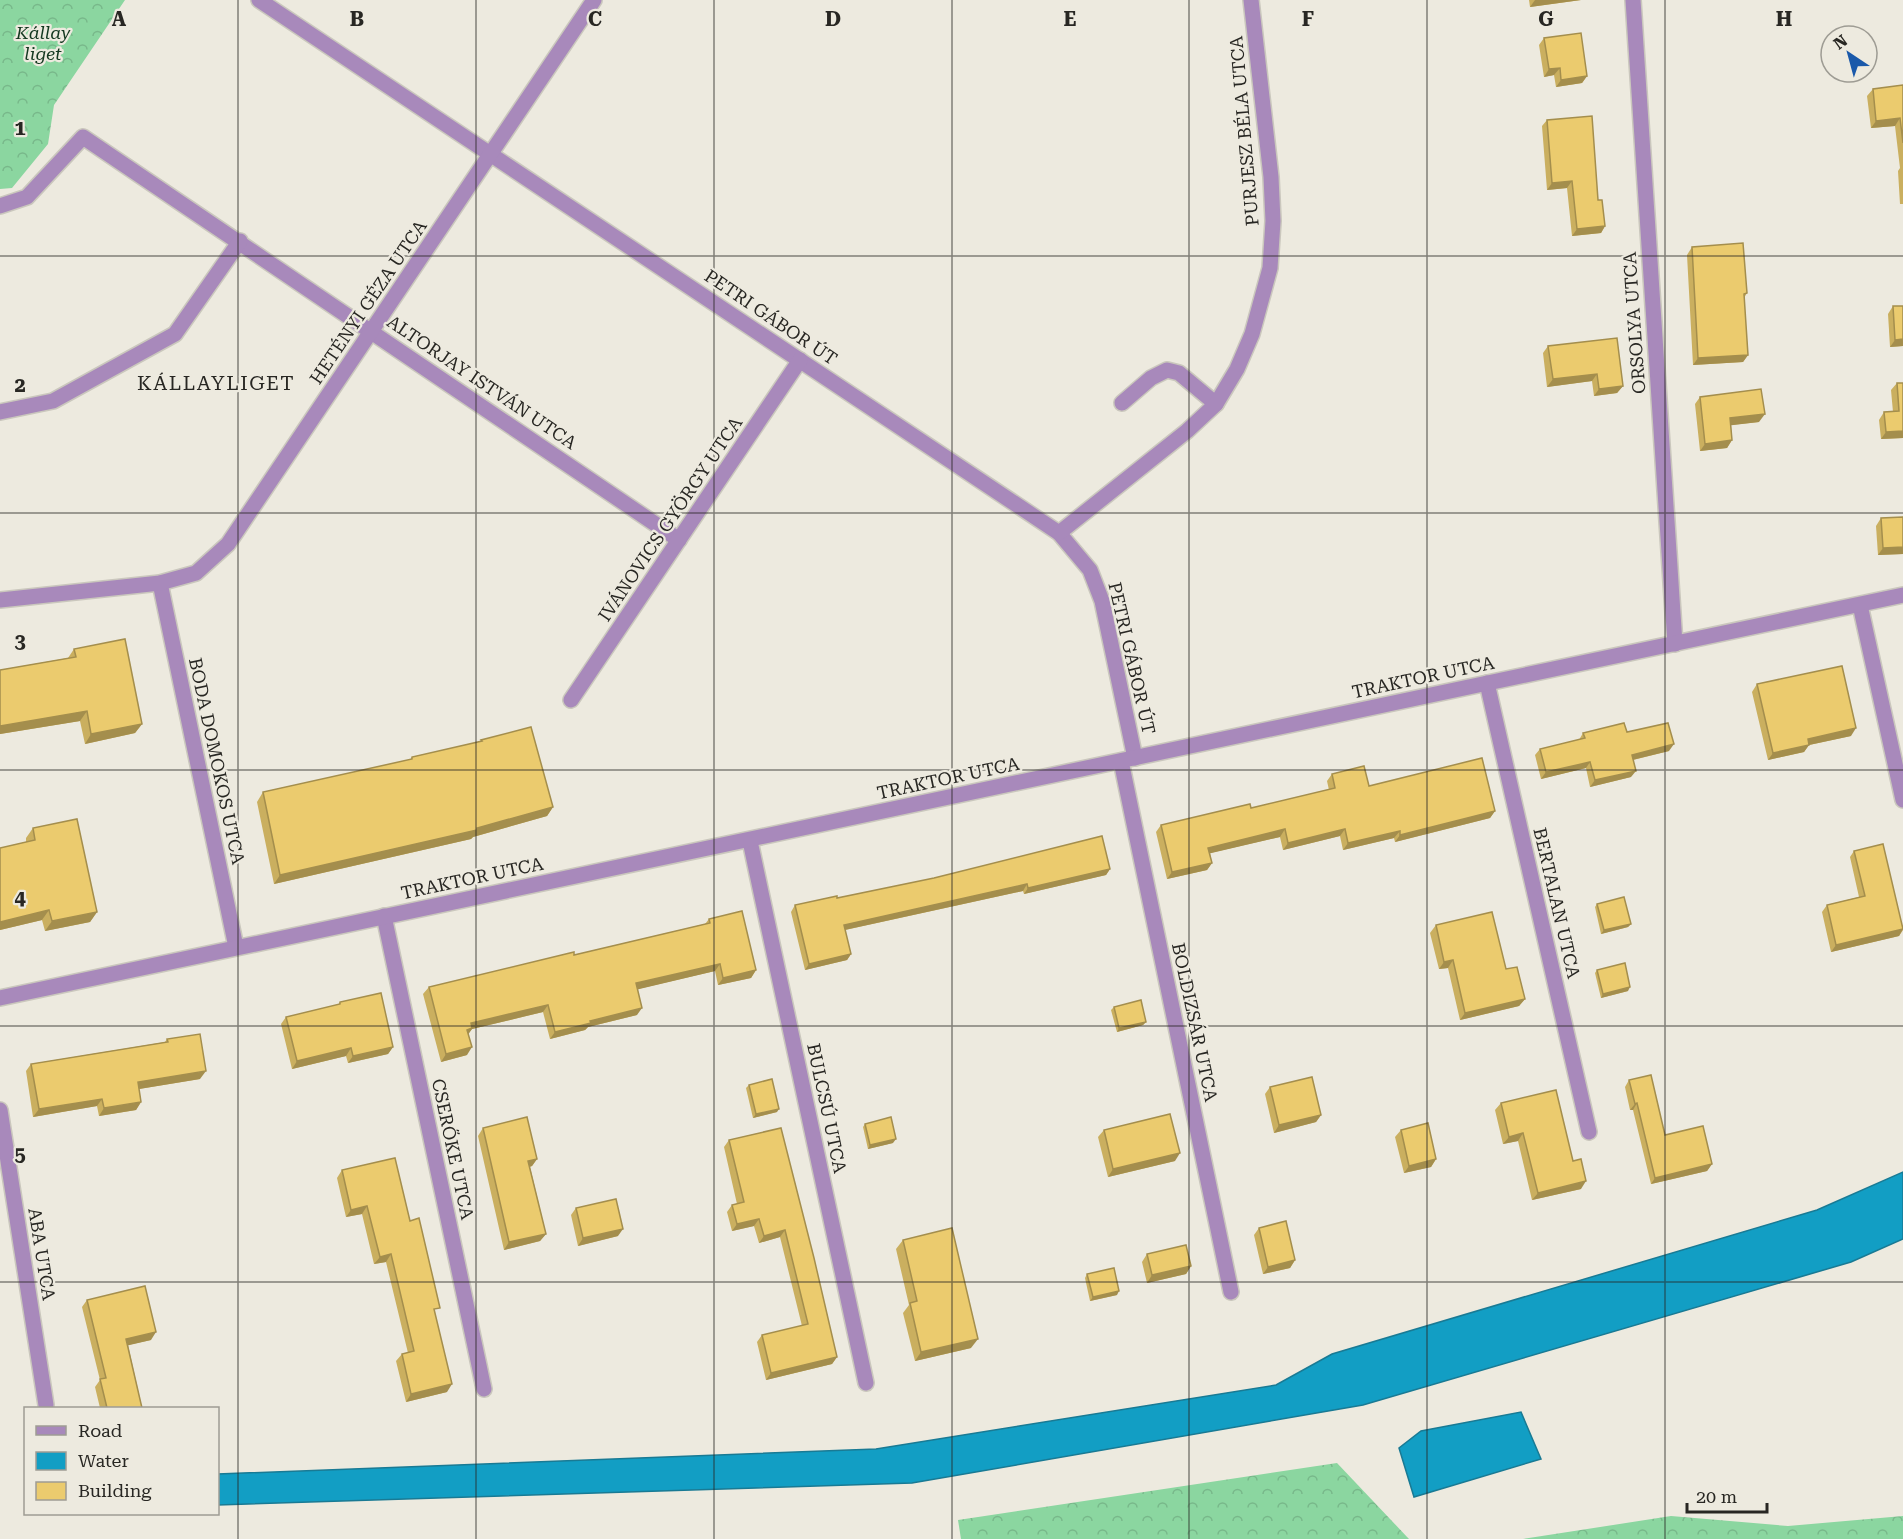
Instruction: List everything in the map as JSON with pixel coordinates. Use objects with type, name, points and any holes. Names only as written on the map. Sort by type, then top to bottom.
[{"type":"street","name":"PETRI GÁBOR ÚT","points":[[259,0],[1059,533],[1090,570],[1102,601],[1128,760]]},
{"type":"street","name":"HETÉNYI GÉZA UTCA","points":[[0,600],[160,583],[196,573],[228,544],[594,0]]},
{"type":"street","name":"PURJESZ BÉLA UTCA","points":[[1059,533],[1188,431],[1216,404],[1237,369],[1252,334],[1270,268],[1273,221],[1271,177],[1251,0]]},
{"type":"street","name":"ORSOLYA UTCA","points":[[1633,0],[1675,644]]},
{"type":"street","name":"ALTORJAY ISTVÁN UTCA","points":[[0,206],[27,197],[83,137],[679,540]]},
{"type":"street","points":[[0,412],[53,401],[175,333],[240,241]]},
{"type":"street","name":"IVÁNOVICS GYÖRGY UTCA","points":[[571,700],[800,360]]},
{"type":"street","points":[[1122,403],[1151,378],[1167,370],[1179,373],[1216,404]]},
{"type":"street","name":"BODA DOMOKOS UTCA","points":[[160,583],[236,947]]},
{"type":"street","name":"TRAKTOR UTCA","points":[[0,998],[1903,596]]},
{"type":"street","points":[[1860,605],[1903,800]]},
{"type":"street","name":"BERTALAN UTCA","points":[[1488,683],[1589,1132]]},
{"type":"street","name":"BOLDIZSÁR UTCA","points":[[1128,760],[1231,1292]]},
{"type":"street","name":"BULCSÚ UTCA","points":[[750,841],[866,1383]]},
{"type":"street","name":"CSERŐKE UTCA","points":[[384,916],[484,1389]]},
{"type":"street","name":"ABA UTCA","points":[[0,1110],[46,1405]]},
{"type":"green space","name":"Kállay liget","points":[[0,0],[125,0],[54,105],[48,144],[12,188],[0,189]]},
{"type":"green space","points":[[1337,1463],[1409,1539],[961,1539],[958,1520]]},
{"type":"green space","points":[[1671,1516],[1788,1526],[1903,1516],[1903,1539],[1523,1539]]},
{"type":"water","points":[[1903,1172],[1903,1239],[1851,1262],[1363,1405],[912,1483],[219,1505],[219,1474],[876,1449],[1276,1385],[1332,1354],[1817,1210]]},
{"type":"water","points":[[1521,1412],[1541,1459],[1414,1497],[1399,1448],[1421,1431]]},
{"type":"building","points":[[1581,33],[1587,76],[1561,80],[1560,68],[1549,69],[1544,38]]},
{"type":"building","points":[[1903,85],[1903,143],[1900,118],[1876,121],[1873,89]]},
{"type":"building","points":[[1592,116],[1598,200],[1602,200],[1605,226],[1577,229],[1572,181],[1552,183],[1547,120]]},
{"type":"building","points":[[1743,243],[1748,355],[1698,358],[1692,247]]},
{"type":"building","points":[[1893,306],[1903,306],[1903,339],[1895,340]]},
{"type":"building","points":[[1617,338],[1623,386],[1599,389],[1597,374],[1553,379],[1548,346]]},
{"type":"building","points":[[1897,383],[1903,383],[1903,431],[1886,432],[1884,412],[1899,411]]},
{"type":"building","points":[[1761,389],[1765,414],[1730,418],[1732,440],[1705,444],[1700,397]]},
{"type":"building","points":[[1903,517],[1903,547],[1883,548],[1881,518]]},
{"type":"building","points":[[125,639],[142,724],[91,734],[87,711],[0,726],[0,670],[76,657],[74,649]]},
{"type":"building","points":[[1842,666],[1856,728],[1808,739],[1809,745],[1773,753],[1757,684]]},
{"type":"building","points":[[1624,723],[1627,732],[1668,723],[1674,744],[1632,755],[1636,771],[1595,780],[1590,762],[1546,772],[1540,749],[1585,738],[1583,733]]},
{"type":"building","points":[[531,727],[553,807],[477,828],[477,830],[280,875],[263,792],[412,759],[412,757]]},
{"type":"building","points":[[1482,758],[1495,811],[1400,835],[1400,831],[1348,843],[1345,829],[1288,843],[1285,829],[1208,848],[1212,863],[1172,872],[1161,825],[1250,804],[1251,808],[1335,788],[1332,774],[1364,766],[1369,786]]},
{"type":"building","points":[[77,819],[97,912],[52,921],[49,910],[0,922],[0,848],[35,840],[33,828]]},
{"type":"building","points":[[1102,836],[1110,869],[1028,888],[1027,884],[844,925],[851,954],[809,964],[795,905],[934,878]]},
{"type":"building","points":[[1883,844],[1903,929],[1836,945],[1827,905],[1865,896],[1854,851]]},
{"type":"building","points":[[1624,897],[1631,924],[1604,930],[1597,904]]},
{"type":"building","points":[[742,911],[756,970],[723,978],[720,964],[636,983],[642,1008],[555,1032],[548,1005],[471,1023],[472,1028],[467,1030],[472,1047],[446,1054],[429,987],[574,952],[574,955],[710,923],[709,919]]},
{"type":"building","points":[[1492,912],[1506,969],[1517,967],[1525,999],[1465,1013],[1453,960],[1444,962],[1436,925]]},
{"type":"building","points":[[1625,963],[1630,987],[1603,994],[1597,970]]},
{"type":"building","points":[[381,993],[393,1047],[353,1056],[351,1048],[297,1061],[286,1017]]},
{"type":"building","points":[[1141,1000],[1146,1022],[1119,1028],[1114,1007]]},
{"type":"building","points":[[200,1034],[206,1071],[138,1082],[141,1102],[104,1108],[102,1099],[39,1109],[31,1064],[168,1042],[167,1039]]},
{"type":"building","points":[[1651,1075],[1665,1135],[1703,1126],[1712,1164],[1655,1178],[1637,1103],[1635,1104],[1629,1080]]},
{"type":"building","points":[[1312,1077],[1321,1115],[1279,1125],[1270,1087]]},
{"type":"building","points":[[772,1079],[779,1109],[756,1114],[749,1085]]},
{"type":"building","points":[[1556,1090],[1573,1161],[1581,1159],[1586,1181],[1538,1193],[1523,1133],[1509,1137],[1501,1103]]},
{"type":"building","points":[[1170,1114],[1180,1153],[1113,1169],[1104,1130]]},
{"type":"building","points":[[527,1117],[537,1159],[528,1161],[546,1234],[509,1242],[483,1128]]},
{"type":"building","points":[[891,1117],[896,1139],[870,1145],[865,1124]]},
{"type":"building","points":[[1428,1123],[1436,1159],[1409,1166],[1401,1130]]},
{"type":"building","points":[[781,1128],[837,1357],[771,1373],[762,1335],[808,1324],[785,1230],[764,1236],[759,1219],[737,1224],[732,1205],[744,1202],[729,1140]]},
{"type":"building","points":[[395,1158],[410,1221],[419,1218],[440,1308],[434,1309],[452,1384],[411,1394],[402,1354],[414,1351],[391,1254],[380,1257],[367,1206],[351,1210],[342,1170]]},
{"type":"building","points":[[616,1199],[623,1229],[583,1238],[576,1208]]},
{"type":"building","points":[[1286,1221],[1295,1260],[1268,1267],[1259,1228]]},
{"type":"building","points":[[952,1228],[978,1339],[921,1352],[910,1303],[917,1301],[903,1240]]},
{"type":"building","points":[[1186,1245],[1191,1266],[1152,1275],[1147,1254]]},
{"type":"building","points":[[1114,1268],[1119,1291],[1093,1297],[1087,1274]]},
{"type":"building","points":[[145,1286],[156,1332],[126,1339],[142,1407],[107,1407],[100,1379],[106,1378],[87,1300]]},
{"type":"district","name":"KÁLLAYLIGET","points":[[216,383]]}]
